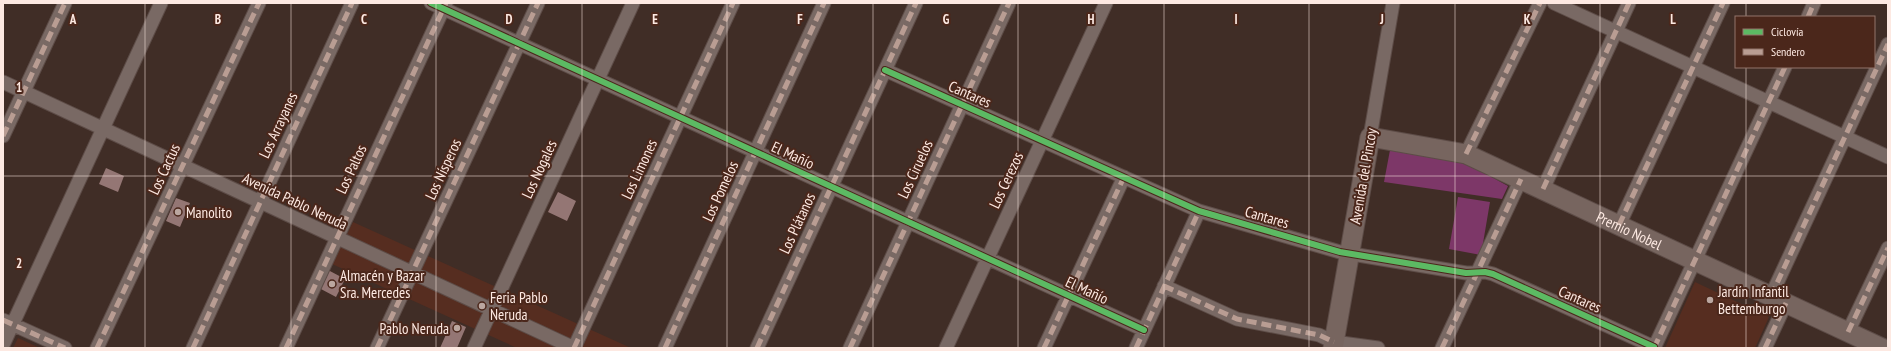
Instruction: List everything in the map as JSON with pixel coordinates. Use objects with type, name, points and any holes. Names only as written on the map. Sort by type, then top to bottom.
[{"type":"street","points":[[3,136],[64,3]]},
{"type":"street","points":[[3,345],[8,322],[103,129],[162,3]]},
{"type":"street","name":"Los Cactus","points":[[97,348],[259,3]]},
{"type":"street","name":"Los Arrayanes","points":[[193,348],[352,3]]},
{"type":"street","name":"El Mañío","points":[[431,3],[444,6],[519,43],[680,118],[1144,330]]},
{"type":"street","name":"Los Nísperos","points":[[377,348],[538,3]]},
{"type":"street","name":"Los Nogales","points":[[474,348],[633,3]]},
{"type":"street","name":"Los Limones","points":[[574,348],[733,3]]},
{"type":"street","name":"Los Pomelos","points":[[665,348],[824,3]]},
{"type":"street","name":"Los Plátanos","points":[[757,348],[916,3]]},
{"type":"street","name":"Los Ciruelos","points":[[850,348],[1008,3]]},
{"type":"street","name":"Los Cerezos","points":[[946,348],[1106,3]]},
{"type":"street","name":"Avenida del Pincoy","points":[[1334,345],[1393,3]]},
{"type":"street","points":[[1466,154],[1540,3]]},
{"type":"street","points":[[1554,3],[1888,157]]},
{"type":"street","points":[[1543,190],[1629,3]]},
{"type":"street","points":[[1619,225],[1723,3]]},
{"type":"street","points":[[1808,16],[1814,3]]},
{"type":"street","name":"Los Paltos","points":[[286,348],[444,6]]},
{"type":"street","points":[[1765,348],[1779,300],[1845,137],[1888,44]]},
{"type":"street","points":[[1654,348],[1785,68]]},
{"type":"street","name":"Cantares","points":[[885,70],[1199,211],[1340,252],[1466,273],[1478,272],[1493,274],[1654,348]]},
{"type":"street","name":"Avenida Pablo Neruda","points":[[3,82],[574,348]]},
{"type":"street","name":"Premio Nobel","points":[[1370,137],[1466,154],[1882,348]]},
{"type":"street","points":[[1044,348],[1124,177]]},
{"type":"street","points":[[1442,348],[1521,179]]},
{"type":"street","points":[[1136,348],[1199,211]]},
{"type":"street","points":[[1848,332],[1888,248]]},
{"type":"street","points":[[1164,286],[1237,319],[1319,335],[1334,345],[1378,348]]},
{"type":"street","points":[[8,322],[65,348]]},
{"type":"shaded area","points":[[1390,150],[1464,162],[1508,186],[1502,199],[1384,182]]},
{"type":"shaded area","points":[[1458,197],[1490,202],[1481,255],[1449,249]]},
{"type":"shaded area","name":"Feria Pablo Neruda","points":[[353,222],[631,348],[517,348],[332,264]]},
{"type":"shaded area","name":"Jardín Infantil Bettemburgo","points":[[1695,282],[1769,317],[1755,348],[1665,348]]},
{"type":"shaded area","points":[[18,338],[40,348],[13,348]]},
{"type":"building","points":[[106,168],[124,176],[118,192],[99,184]]},
{"type":"building","points":[[558,192],[576,201],[567,221],[548,212]]},
{"type":"building","name":"Manolito","points":[[176,198],[190,203],[180,227],[166,221]]},
{"type":"building","name":"Almacén y Bazar Sra. Mercedes","points":[[328,270],[345,279],[336,297],[319,288]]},
{"type":"building","points":[[452,321],[466,327],[457,348],[440,348]]},
{"type":"marked path","points":[[3,136],[65,3]]},
{"type":"marked path","points":[[97,348],[259,3]]},
{"type":"marked path","points":[[193,348],[352,3]]},
{"type":"marked path","points":[[286,348],[446,3]]},
{"type":"marked path","points":[[377,348],[538,3]]},
{"type":"marked path","points":[[574,348],[733,3]]},
{"type":"marked path","points":[[665,348],[824,3]]},
{"type":"marked path","points":[[757,348],[916,3]]},
{"type":"marked path","points":[[850,348],[1009,3]]},
{"type":"marked path","points":[[1466,154],[1540,3]]},
{"type":"marked path","points":[[1543,189],[1629,3]]},
{"type":"marked path","points":[[1619,225],[1723,3]]},
{"type":"marked path","points":[[1808,16],[1814,3]]},
{"type":"marked path","points":[[1771,296],[1888,44]]},
{"type":"marked path","points":[[1654,348],[1785,68]]},
{"type":"marked path","points":[[1044,348],[1124,177]]},
{"type":"marked path","points":[[1442,348],[1521,179]]},
{"type":"marked path","points":[[1136,348],[1199,211]]},
{"type":"marked path","points":[[1848,332],[1888,248]]},
{"type":"marked path","points":[[1164,286],[1237,319],[1319,335],[1334,342]]},
{"type":"marked path","points":[[1765,348],[1786,303]]},
{"type":"marked path","points":[[3,320],[65,348]]},
{"type":"cycle path","points":[[431,3],[1144,330]]},
{"type":"cycle path","points":[[885,70],[1199,211],[1340,252],[1466,273],[1485,272],[1493,274],[1654,347]]},
{"type":"place","name":"Manolito","points":[[178,212]]},
{"type":"place","name":"Almacén y Bazar Sra. Mercedes","points":[[332,284]]},
{"type":"place","name":"Jardín Infantil Bettemburgo","points":[[1710,300]]},
{"type":"place","name":"Feria Pablo Neruda","points":[[482,306]]},
{"type":"place","name":"Pablo Neruda","points":[[457,328]]}]
